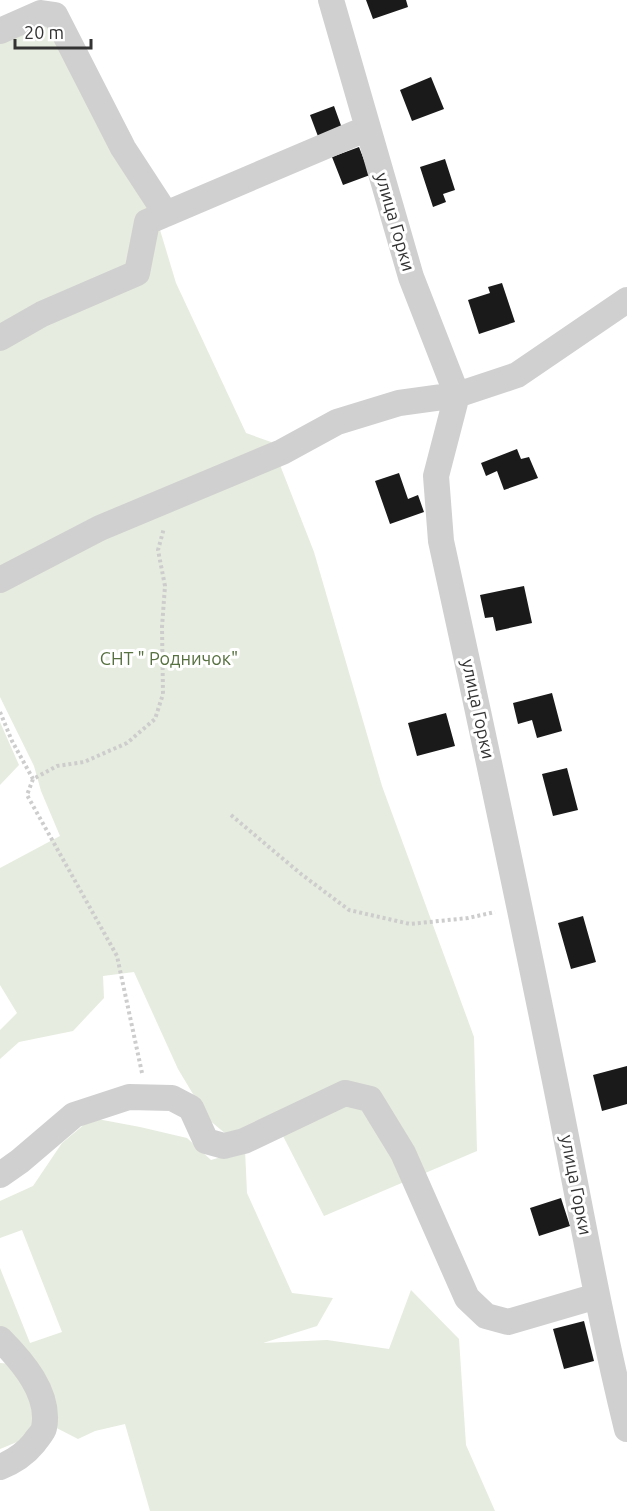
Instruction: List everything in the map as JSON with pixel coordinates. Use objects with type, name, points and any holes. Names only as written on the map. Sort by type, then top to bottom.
[{"type":"street","name":"улица Горки","points":[[331,0],[411,277],[457,395],[436,476],[441,541],[519,907],[606,1346],[627,1429]]},
{"type":"street","points":[[0,31],[40,13],[55,15],[123,147],[166,214]]},
{"type":"street","points":[[0,338],[42,315],[137,273],[147,222],[368,128]]},
{"type":"street","points":[[0,580],[100,528],[282,452],[337,422],[399,403],[457,395],[517,375],[627,300]]},
{"type":"street","points":[[0,1175],[74,1115],[129,1096],[172,1098],[191,1108],[206,1141],[224,1146],[244,1141],[345,1093],[370,1100],[403,1153],[467,1298],[486,1316],[508,1322],[597,1296]]},
{"type":"street","points":[[0,1339],[20,1358],[35,1383],[44,1406],[44,1430],[26,1452],[0,1467]]},
{"type":"path","points":[[165,526],[158,550],[165,586],[162,627],[163,694],[155,719],[127,743],[84,762],[57,766],[33,780],[27,795],[117,956],[142,1074],[172,1098]]},
{"type":"path","points":[[0,712],[12,741],[33,780]]},
{"type":"path","points":[[231,815],[301,874],[349,910],[410,924],[468,918],[519,907]]},
{"type":"green space","name":"СНТ \" Родничок\"","points":[[62,8],[132,137],[176,283],[246,433],[271,442],[314,552],[382,786],[474,1037],[477,1151],[324,1216],[283,1136],[245,1150],[208,1119],[178,1069],[134,972],[103,976],[104,998],[73,1031],[19,1042],[0,1059],[0,1030],[17,1013],[0,985],[0,868],[60,836],[41,791],[34,766],[0,697],[0,37]]},
{"type":"green space","points":[[0,722],[19,765],[0,785]]},
{"type":"green space","points":[[92,1118],[187,1138],[211,1160],[245,1150],[247,1193],[292,1293],[333,1298],[317,1326],[263,1343],[327,1340],[389,1349],[411,1290],[459,1339],[466,1445],[495,1511],[150,1511],[125,1424],[95,1431],[78,1439],[43,1421],[17,1442],[0,1449],[0,1363],[25,1365],[0,1343],[0,1268],[30,1343],[62,1332],[22,1230],[0,1238],[0,1201],[33,1186],[62,1143]]},
{"type":"building","points":[[366,0],[406,0],[408,7],[373,19]]},
{"type":"building","points":[[431,77],[444,109],[412,121],[400,90]]},
{"type":"building","points":[[334,106],[343,131],[319,139],[310,115]]},
{"type":"building","points":[[359,147],[370,175],[343,185],[332,157]]},
{"type":"building","points":[[445,159],[455,190],[443,194],[446,202],[433,207],[420,167]]},
{"type":"building","points":[[502,283],[515,322],[479,334],[468,300],[490,293],[488,287]]},
{"type":"building","points":[[517,449],[521,459],[529,457],[538,478],[504,490],[497,471],[486,476],[481,463]]},
{"type":"building","points":[[399,473],[408,499],[418,495],[424,512],[390,524],[375,481]]},
{"type":"building","points":[[524,586],[532,623],[496,631],[493,617],[485,618],[480,595]]},
{"type":"building","points":[[552,693],[562,731],[537,738],[532,720],[518,724],[513,703]]},
{"type":"building","points":[[446,713],[455,746],[417,756],[408,723]]},
{"type":"building","points":[[567,768],[578,810],[553,816],[542,774]]},
{"type":"building","points":[[583,916],[596,962],[571,969],[558,923]]},
{"type":"building","points":[[627,1066],[627,1104],[602,1111],[593,1075]]},
{"type":"building","points":[[561,1198],[570,1226],[539,1236],[530,1208]]},
{"type":"building","points":[[584,1321],[594,1361],[564,1369],[553,1329]]}]
